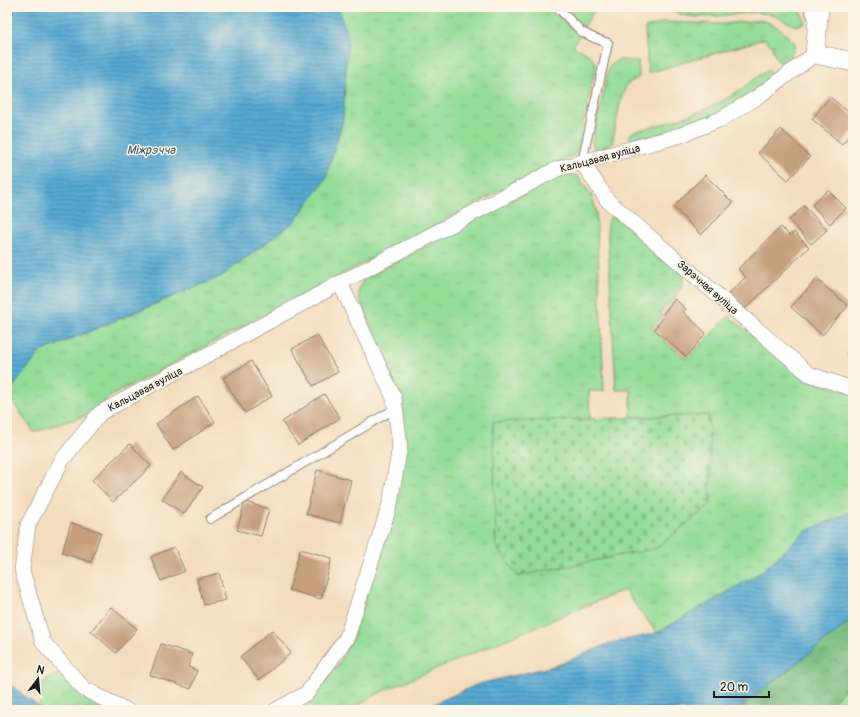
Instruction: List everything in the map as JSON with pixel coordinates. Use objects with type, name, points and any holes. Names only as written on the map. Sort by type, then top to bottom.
[{"type":"street","points":[[819,7],[815,54],[853,62]]},
{"type":"street","name":"Кальцавая вуліца","points":[[126,710],[84,689],[43,642],[22,570],[28,525],[62,460],[100,413],[340,283],[557,169],[681,135],[721,120],[756,98],[815,54]]},
{"type":"street","name":"Зарэчная вуліца","points":[[582,162],[608,201],[809,374],[853,389]]},
{"type":"street","points":[[276,710],[307,693],[347,637],[390,504],[400,446],[394,398],[340,283]]},
{"type":"lane","points":[[557,7],[582,32],[608,43],[582,162]]},
{"type":"lane","points":[[808,7],[817,30]]},
{"type":"lane","points":[[210,519],[396,408]]},
{"type":"green space","points":[[283,7],[549,7],[579,36],[573,46],[590,56],[595,62],[596,66],[577,150],[573,156],[529,176],[111,396],[87,415],[34,432],[7,394],[40,352],[222,276]]},
{"type":"green space","points":[[564,7],[596,7],[584,27]]},
{"type":"green space","points":[[668,7],[799,7],[805,23],[796,26],[775,16],[762,13],[700,17],[688,16],[677,13]]},
{"type":"green space","points":[[760,20],[776,26],[796,44],[790,57],[786,61],[782,63],[777,60],[771,45],[764,39],[648,73],[645,28],[665,22],[722,24]]},
{"type":"green space","points":[[619,60],[638,61],[639,77],[627,84],[621,99],[612,143],[597,150],[594,148],[592,142],[609,68],[613,63]]},
{"type":"green space","points":[[766,70],[771,72],[771,78],[745,97],[717,113],[698,122],[667,132],[635,140],[630,138],[632,132],[683,118],[727,98]]},
{"type":"green space","points":[[561,174],[577,176],[591,194],[596,210],[604,391],[589,391],[590,419],[493,423],[709,415],[631,417],[631,390],[616,390],[607,221],[613,215],[683,275],[683,285],[675,297],[660,313],[663,316],[651,329],[686,359],[729,316],[805,379],[853,394],[853,511],[805,532],[760,573],[657,633],[624,590],[383,691],[350,710],[289,710],[311,698],[337,667],[353,638],[395,506],[400,398],[359,297],[359,288],[364,279]]},
{"type":"green space","points":[[709,415],[711,504],[657,548],[518,576],[496,547],[493,422]]},
{"type":"green space","points":[[853,617],[853,680],[826,710],[710,710]]},
{"type":"green space","points":[[59,674],[90,697],[116,710],[44,710],[39,707],[44,681]]},
{"type":"green space","points":[[853,680],[853,710],[826,710]]},
{"type":"water","name":"Міжрэчча","points":[[7,7],[338,7],[348,37],[343,120],[325,180],[294,222],[222,276],[40,352],[7,395]]},
{"type":"water","points":[[853,511],[853,619],[736,710],[420,710],[478,684],[558,665],[610,643],[657,633],[760,573],[805,532]]},
{"type":"water","points":[[7,682],[39,707],[44,710],[7,710]]},
{"type":"building","points":[[830,97],[853,116],[853,131],[842,144],[812,119]]},
{"type":"building","points":[[781,129],[810,157],[788,180],[758,153]]},
{"type":"building","points":[[705,175],[733,203],[701,235],[673,207]]},
{"type":"building","points":[[828,190],[846,208],[830,224],[812,205]]},
{"type":"building","points":[[804,206],[827,230],[811,244],[789,220]]},
{"type":"building","points":[[781,227],[790,236],[794,232],[809,247],[743,311],[727,295],[746,277],[738,269]]},
{"type":"building","points":[[817,279],[848,306],[822,335],[791,307]]},
{"type":"building","points":[[675,299],[686,309],[683,312],[706,333],[686,357],[654,329],[665,316],[663,314]]},
{"type":"building","points":[[851,326],[853,326],[853,357],[847,356]]},
{"type":"building","points":[[317,335],[338,372],[313,386],[292,349]]},
{"type":"building","points":[[251,361],[272,396],[245,413],[223,378]]},
{"type":"building","points":[[324,394],[340,418],[298,445],[282,422]]},
{"type":"building","points":[[198,396],[215,422],[173,450],[156,424]]},
{"type":"building","points":[[130,444],[151,466],[113,502],[92,480]]},
{"type":"building","points":[[317,470],[351,480],[340,523],[306,514]]},
{"type":"building","points":[[181,472],[203,487],[184,514],[162,499]]},
{"type":"building","points":[[245,502],[269,509],[261,536],[237,530]]},
{"type":"building","points":[[71,523],[101,532],[91,562],[62,553]]},
{"type":"building","points":[[174,547],[185,571],[161,581],[151,557]]},
{"type":"building","points":[[300,549],[332,558],[321,599],[289,590]]},
{"type":"building","points":[[219,573],[226,600],[204,605],[197,579]]},
{"type":"building","points":[[111,607],[137,629],[116,653],[91,631]]},
{"type":"building","points":[[272,630],[291,653],[259,680],[240,657]]},
{"type":"building","points":[[161,644],[192,654],[188,667],[197,670],[191,689],[150,675]]}]
